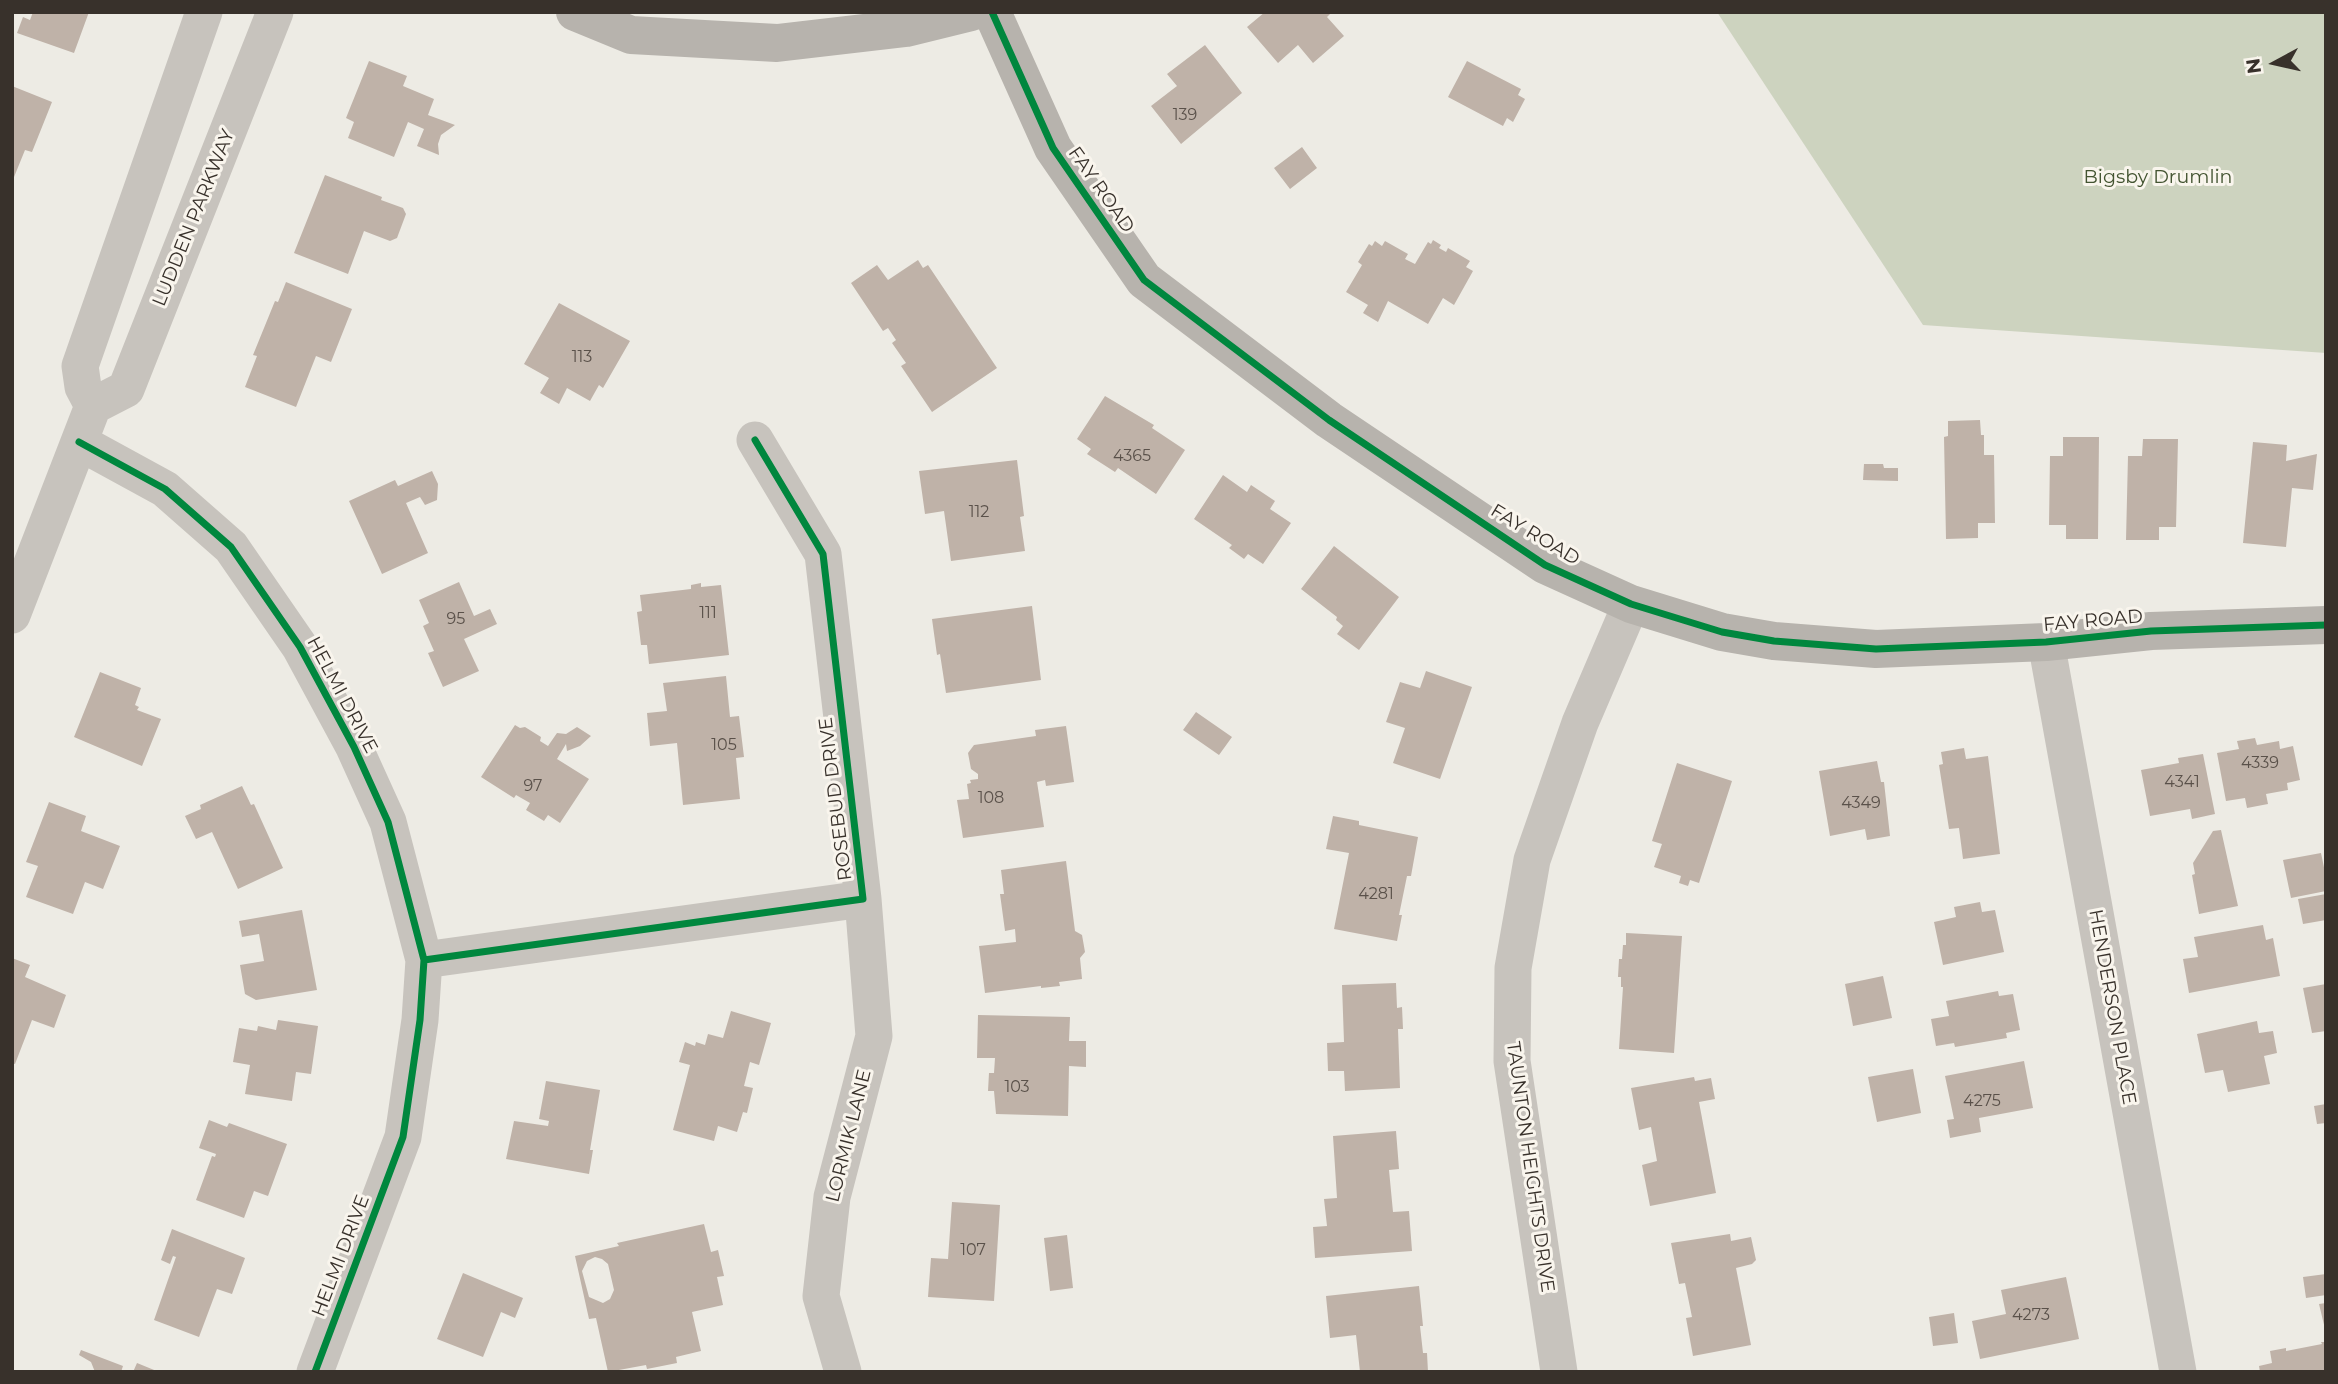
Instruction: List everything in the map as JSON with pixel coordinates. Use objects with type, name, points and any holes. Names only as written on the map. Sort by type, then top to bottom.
[{"type":"street","points":[[12,615],[93,406],[83,387],[80,366],[204,12]]},
{"type":"street","name":"LUDDEN PARKWAY","points":[[93,406],[126,389],[275,12]]},
{"type":"street","points":[[575,12],[631,35],[777,43],[906,28],[971,12]]},
{"type":"street","name":"FAY ROAD","points":[[992,12],[1053,148],[1144,280],[1329,420],[1545,565],[1630,604],[1722,632],[1774,641],[1876,649],[2046,642],[2151,631],[2326,625]]},
{"type":"street","name":"ROSEBUD DRIVE","points":[[424,960],[863,899],[823,554],[755,440]]},
{"type":"street","name":"HELMI DRIVE","points":[[79,442],[165,489],[231,547],[300,647],[354,747],[388,822],[424,960],[419,1020],[403,1137],[315,1372]]},
{"type":"street","name":"TAUNTON HEIGHTS DRIVE","points":[[1559,1372],[1512,1060],[1513,968],[1532,860],[1580,723],[1630,604]]},
{"type":"street","name":"HENDERSON PLACE","points":[[2046,642],[2178,1372]]},
{"type":"street","name":"LORMIK LANE","points":[[843,1372],[821,1296],[832,1197],[874,1036],[863,899]]},
{"type":"green space","name":"Bigsby Drumlin","points":[[1717,12],[2326,12],[2326,353],[1923,325]]},
{"type":"building","points":[[33,12],[89,12],[74,53],[17,33],[23,17],[30,20]]},
{"type":"building","points":[[1265,12],[1332,12],[1327,17],[1344,36],[1313,63],[1298,45],[1278,63],[1247,27]]},
{"type":"building","points":[[1205,45],[1242,93],[1181,144],[1151,106],[1177,86],[1167,74]]},
{"type":"building","points":[[369,61],[407,76],[403,86],[434,99],[428,115],[455,125],[441,135],[439,155],[417,146],[424,129],[408,122],[394,157],[348,138],[354,122],[346,118]]},
{"type":"building","points":[[1467,61],[1521,89],[1518,95],[1525,99],[1513,122],[1507,118],[1503,126],[1448,97]]},
{"type":"building","points":[[12,86],[52,102],[32,152],[25,150],[12,182]]},
{"type":"building","points":[[1302,147],[1317,168],[1290,189],[1274,168]]},
{"type":"building","points":[[325,175],[382,197],[381,200],[403,208],[406,214],[397,238],[390,241],[364,231],[348,274],[294,253]]},
{"type":"building","points":[[1433,240],[1446,252],[1448,248],[1470,261],[1466,267],[1473,271],[1454,305],[1443,298],[1428,324],[1388,301],[1378,322],[1363,313],[1368,305],[1346,292],[1362,265],[1358,262],[1369,244],[1372,246],[1375,241],[1382,246],[1385,241],[1408,254],[1405,259],[1415,264],[1428,242],[1431,244]]},
{"type":"building","points":[[918,260],[923,268],[928,265],[997,368],[932,412],[901,366],[906,363],[892,343],[896,340],[888,328],[883,331],[851,283],[877,265],[888,280]]},
{"type":"building","points":[[286,282],[352,309],[331,362],[316,356],[296,407],[245,387],[257,356],[253,355],[275,301],[278,302]]},
{"type":"building","points":[[559,303],[630,341],[603,388],[599,385],[590,401],[567,388],[559,404],[540,393],[549,378],[524,364]]},
{"type":"building","points":[[1105,396],[1154,425],[1152,428],[1185,450],[1156,494],[1118,468],[1115,472],[1087,454],[1091,449],[1077,439]]},
{"type":"building","points":[[1980,420],[1981,435],[1984,435],[1984,455],[1994,455],[1995,523],[1978,523],[1978,538],[1946,539],[1944,437],[1948,436],[1948,421]]},
{"type":"building","points":[[2063,437],[2099,437],[2098,539],[2066,539],[2066,525],[2049,525],[2050,456],[2063,456]]},
{"type":"building","points":[[2143,439],[2178,439],[2176,527],[2159,527],[2159,540],[2126,540],[2128,456],[2142,456]]},
{"type":"building","points":[[2253,442],[2287,445],[2286,461],[2317,454],[2313,490],[2292,488],[2286,547],[2243,543]]},
{"type":"building","points":[[1017,460],[1025,551],[951,561],[944,511],[925,514],[919,471]]},
{"type":"building","points":[[1864,464],[1883,464],[1884,468],[1898,468],[1898,481],[1863,480]]},
{"type":"building","points":[[432,471],[438,484],[437,500],[425,505],[420,497],[406,503],[428,553],[382,574],[349,501],[395,480],[398,486]]},
{"type":"building","points":[[1223,475],[1247,492],[1251,485],[1275,501],[1270,509],[1291,523],[1263,564],[1248,554],[1244,559],[1229,548],[1232,545],[1194,519]]},
{"type":"building","points":[[1334,546],[1399,597],[1359,650],[1337,634],[1343,626],[1336,620],[1337,617],[1301,589]]},
{"type":"building","points":[[459,582],[474,616],[490,609],[497,624],[464,639],[479,671],[443,687],[428,653],[434,651],[423,626],[429,623],[419,600]]},
{"type":"building","points":[[701,583],[701,587],[721,585],[729,655],[649,664],[647,645],[641,645],[637,612],[642,611],[640,595],[691,589],[691,585]]},
{"type":"building","points":[[1032,606],[1041,680],[946,693],[932,619]]},
{"type":"building","points":[[1426,671],[1472,687],[1440,779],[1393,763],[1405,728],[1386,722],[1400,682],[1420,688]]},
{"type":"building","points":[[100,672],[141,688],[135,705],[139,707],[137,710],[161,719],[142,766],[74,737]]},
{"type":"building","points":[[726,676],[730,717],[739,716],[744,757],[736,758],[740,799],[683,805],[677,743],[650,746],[647,713],[667,711],[663,683]]},
{"type":"building","points":[[1196,712],[1232,737],[1219,755],[1183,730]]},
{"type":"building","points":[[515,725],[525,727],[541,737],[540,741],[548,746],[557,733],[566,734],[577,727],[591,736],[580,746],[567,751],[566,744],[557,759],[589,779],[560,823],[548,815],[544,821],[526,810],[530,803],[516,795],[514,798],[481,777]]},
{"type":"building","points":[[1066,726],[1074,782],[1046,786],[1045,780],[1037,782],[1044,827],[963,838],[957,800],[969,799],[967,784],[971,783],[970,780],[978,779],[978,774],[971,769],[968,753],[974,745],[1036,736],[1035,730]]},
{"type":"building","points":[[2255,738],[2257,745],[2279,741],[2280,749],[2293,746],[2300,780],[2287,783],[2288,790],[2266,794],[2268,804],[2247,808],[2245,798],[2226,801],[2217,753],[2239,749],[2237,741]]},
{"type":"building","points":[[1964,748],[1966,759],[1988,756],[2000,854],[1963,859],[1959,828],[1949,829],[1939,765],[1943,764],[1941,752]]},
{"type":"building","points":[[2203,754],[2215,814],[2192,819],[2190,809],[2150,816],[2141,770],[2179,763],[2178,758]]},
{"type":"building","points":[[1877,761],[1881,782],[1884,782],[1890,836],[1867,840],[1865,829],[1830,836],[1819,771]]},
{"type":"building","points":[[1677,763],[1732,781],[1699,883],[1690,880],[1688,886],[1679,883],[1681,876],[1654,867],[1662,844],[1652,841]]},
{"type":"building","points":[[242,786],[251,805],[254,804],[283,868],[238,889],[212,832],[196,839],[185,816],[201,809],[200,805]]},
{"type":"building","points":[[49,802],[86,816],[81,831],[120,846],[103,889],[85,882],[73,914],[26,897],[38,866],[26,862]]},
{"type":"building","points":[[1333,816],[1359,821],[1359,825],[1418,837],[1411,876],[1407,876],[1399,915],[1402,915],[1397,941],[1334,929],[1349,853],[1326,849]]},
{"type":"building","points":[[2221,830],[2238,906],[2199,914],[2192,875],[2195,874],[2193,863],[2213,831]]},
{"type":"building","points":[[2321,853],[2326,891],[2291,898],[2283,860]]},
{"type":"building","points":[[1066,861],[1075,931],[1082,935],[1085,952],[1080,958],[1082,979],[1059,982],[1060,986],[985,993],[979,946],[1016,942],[1015,929],[1005,931],[1000,894],[1004,894],[1001,870]]},
{"type":"building","points":[[2326,894],[2326,920],[2303,924],[2298,899]]},
{"type":"building","points":[[1980,902],[1982,912],[1995,910],[2004,952],[1943,965],[1934,922],[1956,917],[1954,907]]},
{"type":"building","points":[[302,910],[317,990],[256,1000],[245,994],[240,965],[264,961],[259,934],[242,937],[239,921]]},
{"type":"building","points":[[2263,925],[2266,940],[2273,938],[2280,976],[2189,993],[2183,959],[2198,957],[2194,937]]},
{"type":"building","points":[[1626,933],[1682,936],[1674,1053],[1619,1049],[1623,987],[1621,977],[1618,977],[1619,959],[1622,959],[1623,945],[1626,945]]},
{"type":"building","points":[[12,958],[30,965],[25,977],[66,995],[54,1028],[32,1020],[15,1064],[12,1063]]},
{"type":"building","points":[[1883,976],[1892,1018],[1853,1026],[1845,984]]},
{"type":"building","points":[[1396,983],[1397,1008],[1402,1007],[1403,1029],[1398,1029],[1400,1088],[1345,1091],[1344,1071],[1328,1071],[1327,1043],[1344,1042],[1342,985]]},
{"type":"building","points":[[2326,984],[2326,1031],[2312,1033],[2303,988]]},
{"type":"building","points":[[1998,991],[1999,996],[2013,994],[2020,1030],[2006,1033],[2007,1038],[1955,1047],[1954,1043],[1936,1046],[1931,1019],[1949,1016],[1946,1001]]},
{"type":"building","points":[[731,1011],[771,1023],[759,1065],[750,1062],[744,1086],[753,1088],[747,1113],[743,1112],[737,1132],[718,1126],[714,1141],[673,1130],[690,1065],[679,1062],[685,1042],[695,1046],[696,1042],[705,1045],[708,1034],[723,1038]]},
{"type":"building","points":[[978,1015],[1070,1017],[1069,1041],[1086,1041],[1086,1067],[1069,1066],[1068,1116],[996,1114],[994,1091],[988,1091],[989,1073],[994,1073],[995,1058],[977,1058]]},
{"type":"building","points":[[278,1020],[318,1026],[311,1074],[296,1072],[292,1101],[245,1094],[250,1065],[233,1062],[239,1028],[257,1031],[258,1026],[276,1030]]},
{"type":"building","points":[[2257,1021],[2259,1033],[2273,1031],[2277,1053],[2264,1056],[2270,1084],[2228,1092],[2223,1070],[2205,1073],[2197,1034]]},
{"type":"building","points":[[2024,1061],[2033,1108],[1979,1118],[1981,1132],[1950,1138],[1947,1120],[1954,1119],[1945,1076]]},
{"type":"building","points":[[1913,1069],[1921,1113],[1877,1122],[1868,1077]]},
{"type":"building","points":[[1694,1077],[1695,1081],[1711,1078],[1715,1099],[1699,1102],[1716,1193],[1650,1206],[1642,1165],[1657,1161],[1651,1127],[1639,1130],[1631,1088]]},
{"type":"building","points":[[546,1081],[600,1090],[590,1150],[593,1150],[589,1174],[506,1159],[514,1121],[548,1126],[549,1121],[539,1119]]},
{"type":"building","points":[[2326,1104],[2326,1123],[2317,1124],[2314,1106]]},
{"type":"building","points":[[209,1120],[227,1127],[229,1123],[287,1144],[268,1196],[254,1191],[244,1218],[196,1200],[212,1156],[215,1157],[216,1154],[199,1148]]},
{"type":"building","points":[[1396,1131],[1399,1169],[1389,1170],[1393,1212],[1409,1211],[1412,1251],[1315,1258],[1313,1227],[1327,1226],[1324,1199],[1337,1198],[1333,1136]]},
{"type":"building","points":[[952,1202],[1000,1205],[994,1301],[928,1297],[931,1258],[948,1259]]},
{"type":"building","points":[[704,1224],[711,1252],[718,1250],[724,1276],[717,1277],[723,1305],[692,1312],[701,1351],[676,1357],[677,1363],[608,1372],[596,1318],[589,1319],[575,1256],[619,1246],[617,1243]],"holes":[[[595,1257],[608,1264],[614,1290],[610,1299],[603,1303],[589,1297],[582,1271],[587,1261]]]},
{"type":"building","points":[[172,1229],[245,1258],[232,1294],[217,1289],[199,1337],[154,1320],[176,1257],[173,1256],[170,1264],[161,1260]]},
{"type":"building","points":[[1730,1234],[1731,1241],[1751,1237],[1756,1260],[1752,1264],[1736,1268],[1751,1345],[1693,1356],[1686,1318],[1692,1317],[1685,1283],[1679,1284],[1671,1243]]},
{"type":"building","points":[[1067,1235],[1073,1288],[1050,1291],[1044,1238]]},
{"type":"building","points":[[463,1273],[523,1298],[515,1318],[501,1312],[483,1357],[437,1339]]},
{"type":"building","points":[[2326,1274],[2326,1295],[2306,1298],[2303,1277]]},
{"type":"building","points":[[2066,1277],[2079,1339],[1980,1359],[1972,1321],[2006,1314],[2001,1290]]},
{"type":"building","points":[[1419,1286],[1423,1326],[1420,1326],[1423,1353],[1427,1353],[1428,1372],[1360,1372],[1356,1335],[1330,1338],[1326,1296]]},
{"type":"building","points":[[2326,1303],[2326,1329],[2325,1329],[2319,1304]]},
{"type":"building","points":[[1954,1313],[1958,1343],[1933,1346],[1929,1317]]},
{"type":"building","points":[[2321,1342],[2326,1342],[2326,1372],[2260,1372],[2259,1366],[2272,1363],[2270,1351],[2286,1348],[2286,1351],[2322,1344]]},
{"type":"building","points":[[81,1350],[123,1366],[121,1372],[95,1372],[91,1362],[79,1355]]},
{"type":"building","points":[[137,1363],[159,1372],[133,1372]]},
{"type":"cycle path","points":[[992,12],[1053,148],[1144,280],[1329,420],[1545,565],[1631,604],[1722,632],[1774,641],[1876,649],[2046,642],[2151,631],[2326,625]]},
{"type":"cycle path","points":[[424,960],[863,899],[823,554],[755,440]]},
{"type":"cycle path","points":[[79,442],[165,489],[231,547],[300,647],[354,747],[388,822],[424,960],[420,1020],[403,1137],[315,1372]]}]
